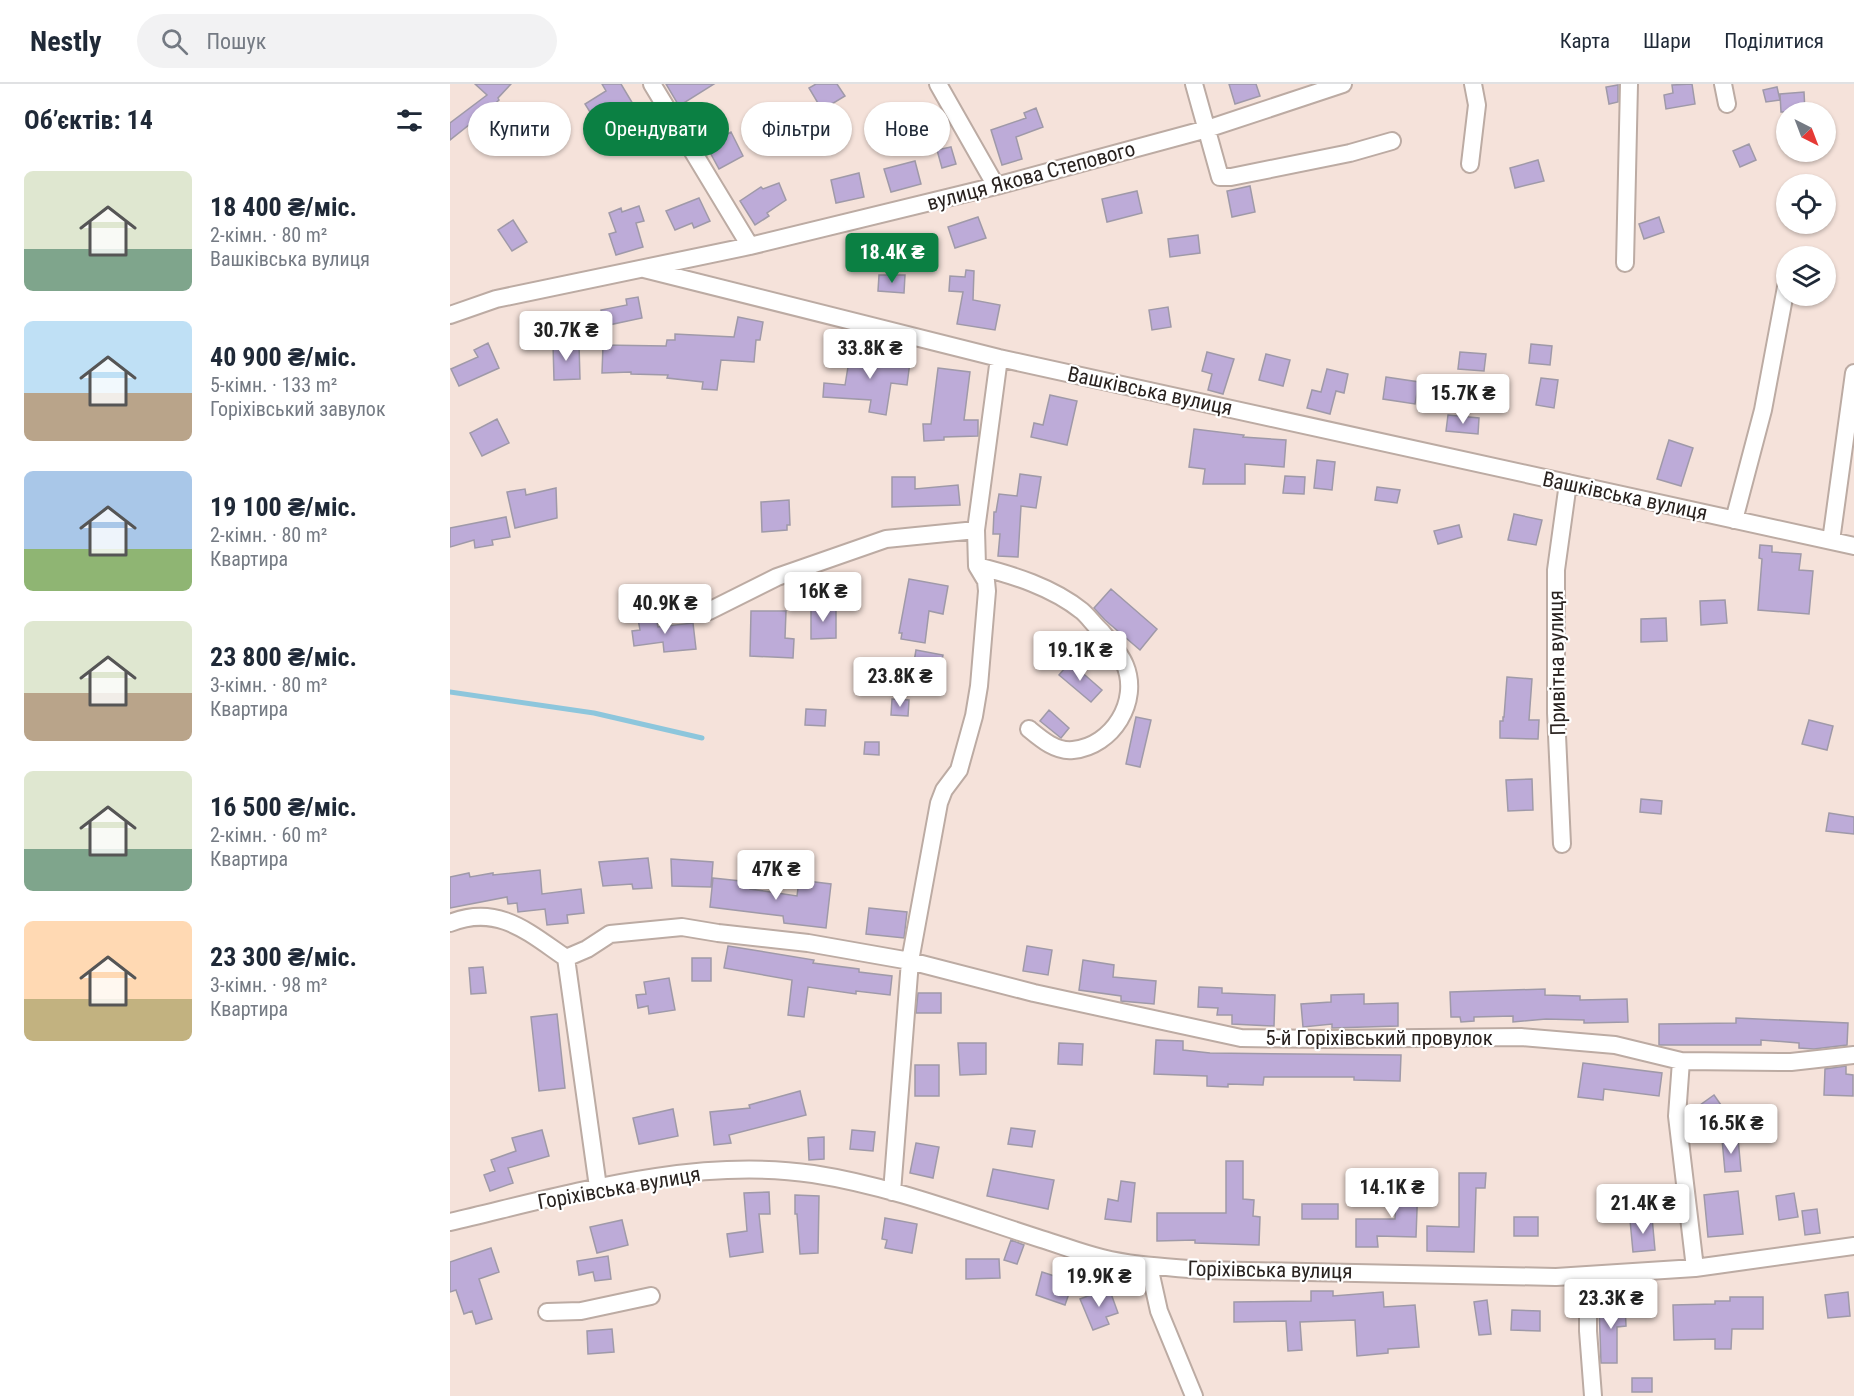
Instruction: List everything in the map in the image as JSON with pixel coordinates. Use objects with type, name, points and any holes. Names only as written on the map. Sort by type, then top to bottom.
[{"type":"street","points":[[652,84],[750,246]]},
{"type":"street","points":[[938,84],[996,186]]},
{"type":"street","points":[[1194,84],[1220,177],[1231,177],[1350,153],[1392,141]]},
{"type":"street","name":"вулиця Якова Степового","points":[[644,269],[750,246],[996,186],[1207,129],[1343,84]]},
{"type":"street","points":[[1470,164],[1477,105],[1473,84]]},
{"type":"street","points":[[1625,263],[1629,84]]},
{"type":"street","points":[[1723,84],[1727,104]]},
{"type":"street","name":"Вашківська вулиця","points":[[450,315],[496,299],[644,269],[999,358],[1854,546]]},
{"type":"street","points":[[1734,520],[1763,410],[1782,306]]},
{"type":"street","points":[[892,1192],[910,961],[939,802],[944,790],[960,770],[979,686],[987,591],[986,581],[977,566],[976,530],[999,358]]},
{"type":"street","points":[[1831,541],[1854,373]]},
{"type":"street","name":"Привітна вулиця","points":[[1562,844],[1556,712],[1556,570],[1568,483]]},
{"type":"street","points":[[709,611],[777,577],[886,539],[976,530]]},
{"type":"street","points":[[977,566],[1004,572],[1046,589],[1082,611],[1110,641],[1125,665],[1130,688],[1127,708],[1121,720],[1100,740],[1072,750],[1047,744],[1029,729]]},
{"type":"street","points":[[450,923],[481,916],[495,917],[525,930],[566,958],[598,1187]]},
{"type":"street","name":"5-й Горіхівський провулок","points":[[566,958],[587,949],[610,934],[682,927],[808,943],[910,961],[1034,993],[1241,1038],[1521,1037],[1615,1045],[1681,1061],[1791,1062],[1854,1055]]},
{"type":"street","points":[[1681,1061],[1677,1116],[1695,1268]]},
{"type":"street","name":"Горіхівська вулиця","points":[[450,1222],[598,1187],[702,1172],[782,1172],[834,1178],[892,1192],[1101,1258],[1149,1266],[1201,1270],[1588,1276],[1695,1268],[1854,1246]]},
{"type":"street","points":[[1149,1266],[1159,1311],[1194,1396]]},
{"type":"street","points":[[1588,1276],[1588,1331],[1593,1396]]},
{"type":"street","points":[[547,1312],[581,1311],[651,1296]]},
{"type":"building","points":[[475,84],[511,84],[497,102],[478,102],[487,95]]},
{"type":"building","points":[[602,84],[621,84],[632,102],[588,102],[606,91]]},
{"type":"building","points":[[666,84],[714,84],[685,102],[677,102]]},
{"type":"building","points":[[816,84],[837,84],[845,96],[835,102],[817,102],[809,88]]},
{"type":"building","points":[[1229,84],[1256,84],[1260,96],[1235,104]]},
{"type":"building","points":[[1692,84],[1695,104],[1666,109],[1664,95],[1673,93],[1672,85]]},
{"type":"building","points":[[1618,85],[1618,102],[1609,104],[1606,87]]},
{"type":"building","points":[[1777,87],[1780,100],[1766,102],[1763,90]]},
{"type":"building","points":[[1804,92],[1804,102],[1780,102],[1780,94]]},
{"type":"building","points":[[1036,108],[1043,127],[1016,137],[1022,159],[1002,165],[991,130],[1026,118],[1024,113]]},
{"type":"building","points":[[468,109],[468,126],[450,140],[450,123]]},
{"type":"building","points":[[731,132],[743,156],[719,169],[712,156],[729,156],[729,133]]},
{"type":"building","points":[[1749,144],[1756,160],[1740,167],[1733,151]]},
{"type":"building","points":[[950,147],[956,164],[942,168],[939,156],[950,156]]},
{"type":"building","points":[[1538,160],[1544,181],[1515,188],[1510,168]]},
{"type":"building","points":[[915,161],[921,184],[891,192],[884,169]]},
{"type":"building","points":[[859,173],[864,197],[836,203],[831,180]]},
{"type":"building","points":[[779,183],[786,200],[767,213],[769,216],[755,225],[740,201],[761,187],[763,189]]},
{"type":"building","points":[[1250,186],[1255,212],[1232,217],[1227,191]]},
{"type":"building","points":[[1137,191],[1142,213],[1107,222],[1102,199]]},
{"type":"building","points":[[699,198],[710,221],[694,228],[692,223],[675,230],[666,211]]},
{"type":"building","points":[[639,206],[644,221],[636,223],[643,247],[616,255],[609,234],[616,232],[609,213],[621,208],[622,212]]},
{"type":"building","points":[[978,217],[986,238],[955,248],[948,227]]},
{"type":"building","points":[[1659,217],[1664,232],[1644,239],[1639,224]]},
{"type":"building","points":[[513,220],[527,242],[512,251],[498,230]]},
{"type":"building","points":[[1198,235],[1200,253],[1170,257],[1168,239]]},
{"type":"building","points":[[966,270],[974,271],[973,300],[1000,305],[995,330],[957,324],[963,292],[949,291],[950,276],[965,277]]},
{"type":"building","points":[[879,275],[905,275],[904,293],[878,291]]},
{"type":"building","points":[[638,297],[642,318],[604,326],[601,310],[627,305],[626,299]]},
{"type":"building","points":[[1168,307],[1171,327],[1152,330],[1149,310]]},
{"type":"building","points":[[738,317],[763,322],[760,340],[756,340],[754,362],[721,360],[717,390],[702,389],[703,382],[667,378],[668,375],[631,374],[631,372],[602,373],[603,345],[666,346],[667,340],[675,340],[675,334],[734,337]]},
{"type":"building","points":[[488,343],[499,368],[459,386],[451,369],[478,357],[474,350]]},
{"type":"building","points":[[553,344],[579,344],[580,379],[554,380]]},
{"type":"building","points":[[1531,344],[1552,346],[1550,365],[1529,363]]},
{"type":"building","points":[[851,349],[872,353],[871,359],[910,362],[907,385],[891,383],[886,415],[869,412],[871,400],[823,397],[824,383],[845,385]]},
{"type":"building","points":[[1207,352],[1234,359],[1223,394],[1208,390],[1212,374],[1202,371]]},
{"type":"building","points":[[1460,352],[1486,354],[1484,371],[1458,369]]},
{"type":"building","points":[[1266,354],[1290,360],[1283,386],[1259,380]]},
{"type":"building","points":[[938,368],[970,372],[964,420],[978,420],[978,436],[944,437],[944,440],[924,441],[923,424],[931,424]]},
{"type":"building","points":[[1327,369],[1348,374],[1344,393],[1336,391],[1330,414],[1307,408],[1312,390],[1321,392]]},
{"type":"building","points":[[1386,377],[1419,382],[1415,404],[1383,399]]},
{"type":"building","points":[[1541,378],[1558,380],[1554,408],[1536,405]]},
{"type":"building","points":[[1050,395],[1077,401],[1067,445],[1031,437],[1034,423],[1043,425]]},
{"type":"building","points":[[1448,415],[1479,418],[1478,434],[1446,431]]},
{"type":"building","points":[[497,419],[509,443],[482,456],[470,433]]},
{"type":"building","points":[[1194,429],[1244,435],[1243,437],[1286,440],[1284,467],[1245,464],[1245,484],[1203,484],[1205,469],[1189,467]]},
{"type":"building","points":[[1669,440],[1693,448],[1681,486],[1657,479]]},
{"type":"building","points":[[1317,460],[1335,462],[1332,490],[1314,488]]},
{"type":"building","points":[[1020,474],[1041,477],[1036,508],[1021,506],[1018,557],[998,556],[1000,534],[993,534],[994,512],[996,512],[999,494],[1017,496]]},
{"type":"building","points":[[1285,476],[1305,477],[1304,494],[1283,493]]},
{"type":"building","points":[[892,477],[915,477],[915,489],[958,485],[960,505],[892,507]]},
{"type":"building","points":[[1377,487],[1400,490],[1397,503],[1375,500]]},
{"type":"building","points":[[556,488],[557,518],[515,528],[507,492],[525,489],[526,495]]},
{"type":"building","points":[[789,500],[790,525],[787,525],[787,530],[762,532],[761,502]]},
{"type":"building","points":[[1514,514],[1542,520],[1536,545],[1508,540]]},
{"type":"building","points":[[506,517],[510,537],[492,540],[493,545],[475,548],[474,540],[450,547],[450,528]]},
{"type":"building","points":[[1459,525],[1462,537],[1438,544],[1434,531]]},
{"type":"building","points":[[1760,545],[1772,546],[1772,552],[1801,554],[1799,570],[1813,571],[1809,614],[1758,610],[1762,559],[1759,558]]},
{"type":"building","points":[[909,579],[948,586],[943,614],[929,611],[925,643],[901,639],[902,633],[899,633]]},
{"type":"building","points":[[1111,589],[1157,629],[1140,650],[1094,608]]},
{"type":"building","points":[[1725,600],[1727,623],[1701,625],[1700,601]]},
{"type":"building","points":[[811,607],[836,607],[836,638],[811,639]]},
{"type":"building","points":[[751,611],[786,611],[785,638],[794,639],[793,658],[750,656]]},
{"type":"building","points":[[656,617],[658,627],[693,623],[696,649],[664,652],[663,642],[634,646],[632,631],[640,630],[638,619]]},
{"type":"building","points":[[1666,618],[1667,641],[1641,642],[1641,619]]},
{"type":"building","points":[[916,650],[943,655],[937,683],[911,679]]},
{"type":"building","points":[[1070,662],[1102,690],[1091,702],[1059,675]]},
{"type":"building","points":[[1507,677],[1532,679],[1529,720],[1539,720],[1538,739],[1500,738],[1500,721],[1503,721],[1504,717]]},
{"type":"building","points":[[892,699],[909,700],[908,716],[891,715]]},
{"type":"building","points":[[806,709],[826,710],[825,726],[805,725]]},
{"type":"building","points":[[1049,710],[1069,728],[1061,738],[1040,721]]},
{"type":"building","points":[[1136,717],[1151,720],[1140,767],[1126,764]]},
{"type":"building","points":[[1809,720],[1833,726],[1827,750],[1802,744]]},
{"type":"building","points":[[865,742],[879,742],[879,755],[864,754]]},
{"type":"building","points":[[1532,779],[1533,810],[1508,811],[1506,780]]},
{"type":"building","points":[[1641,799],[1662,801],[1661,814],[1640,812]]},
{"type":"building","points":[[1829,813],[1854,817],[1854,834],[1826,831]]},
{"type":"building","points":[[648,858],[652,888],[633,889],[632,884],[603,886],[599,862]]},
{"type":"building","points":[[671,859],[713,862],[711,887],[672,886]]},
{"type":"building","points":[[540,870],[542,894],[581,889],[584,913],[567,915],[568,923],[547,925],[545,909],[518,912],[517,903],[508,904],[507,897],[450,908],[450,877],[469,873],[470,877]]},
{"type":"building","points":[[713,878],[750,882],[750,889],[797,896],[799,880],[831,884],[826,928],[784,923],[783,916],[710,907]]},
{"type":"building","points":[[869,908],[907,912],[904,938],[866,934]]},
{"type":"building","points":[[728,946],[814,960],[813,963],[859,969],[859,972],[892,976],[890,995],[856,991],[856,994],[808,987],[804,1017],[788,1015],[792,980],[724,968]]},
{"type":"building","points":[[1027,946],[1052,950],[1048,975],[1023,971]]},
{"type":"building","points":[[692,958],[711,958],[711,981],[692,981]]},
{"type":"building","points":[[1083,960],[1114,965],[1113,977],[1156,981],[1154,1004],[1121,1001],[1121,996],[1079,990]]},
{"type":"building","points":[[483,967],[486,993],[471,994],[469,968]]},
{"type":"building","points":[[669,978],[675,1010],[649,1014],[648,1006],[638,1008],[636,995],[646,994],[644,982]]},
{"type":"building","points":[[1199,987],[1222,988],[1222,993],[1275,995],[1274,1026],[1232,1024],[1232,1015],[1217,1015],[1218,1008],[1198,1007]]},
{"type":"building","points":[[1545,989],[1545,995],[1580,996],[1580,1000],[1627,999],[1628,1022],[1584,1023],[1584,1020],[1546,1019],[1513,1022],[1513,1016],[1474,1017],[1474,1021],[1461,1022],[1460,1017],[1451,1017],[1450,992]]},
{"type":"building","points":[[918,993],[941,993],[941,1013],[916,1013]]},
{"type":"building","points":[[1364,994],[1364,1004],[1398,1003],[1398,1026],[1332,1028],[1332,1024],[1303,1027],[1301,1004],[1331,1002],[1331,995]]},
{"type":"building","points":[[557,1014],[565,1088],[539,1091],[531,1017]]},
{"type":"building","points":[[1736,1018],[1848,1023],[1847,1045],[1814,1049],[1799,1048],[1799,1043],[1761,1040],[1761,1045],[1659,1045],[1659,1024],[1736,1023]]},
{"type":"building","points":[[1156,1040],[1183,1041],[1183,1050],[1210,1053],[1401,1055],[1400,1081],[1354,1080],[1354,1077],[1264,1077],[1263,1085],[1207,1086],[1207,1076],[1154,1074]]},
{"type":"building","points":[[958,1043],[986,1043],[986,1074],[960,1075]]},
{"type":"building","points":[[1059,1043],[1083,1044],[1082,1065],[1058,1064]]},
{"type":"building","points":[[1583,1063],[1662,1073],[1659,1096],[1604,1089],[1603,1100],[1578,1097]]},
{"type":"building","points":[[915,1065],[939,1065],[939,1096],[915,1096]]},
{"type":"building","points":[[1846,1066],[1846,1074],[1853,1075],[1853,1096],[1824,1095],[1825,1069]]},
{"type":"building","points":[[800,1091],[806,1115],[729,1135],[731,1143],[714,1145],[710,1112],[750,1108],[749,1105]]},
{"type":"building","points":[[1714,1095],[1728,1115],[1705,1131],[1695,1117],[1700,1113],[1696,1108]]},
{"type":"building","points":[[673,1109],[678,1136],[639,1144],[633,1118]]},
{"type":"building","points":[[1011,1128],[1035,1131],[1032,1147],[1008,1144]]},
{"type":"building","points":[[542,1130],[549,1156],[508,1168],[513,1183],[490,1191],[484,1175],[495,1171],[491,1160],[516,1151],[512,1138]]},
{"type":"building","points":[[852,1130],[875,1132],[873,1151],[850,1149]]},
{"type":"building","points":[[824,1137],[824,1159],[809,1160],[808,1138]]},
{"type":"building","points":[[1738,1138],[1741,1171],[1725,1172],[1722,1139]]},
{"type":"building","points":[[916,1143],[939,1147],[933,1178],[910,1173]]},
{"type":"building","points":[[1226,1161],[1243,1161],[1243,1199],[1254,1200],[1253,1216],[1260,1217],[1259,1245],[1195,1243],[1195,1240],[1157,1241],[1157,1213],[1226,1213]]},
{"type":"building","points":[[993,1169],[1054,1180],[1048,1209],[987,1196]]},
{"type":"building","points":[[1459,1173],[1486,1173],[1485,1188],[1476,1188],[1474,1252],[1427,1251],[1427,1226],[1459,1227]]},
{"type":"building","points":[[1121,1181],[1135,1183],[1131,1222],[1105,1219],[1108,1199],[1118,1201]]},
{"type":"building","points":[[1397,1182],[1418,1183],[1416,1237],[1377,1236],[1378,1247],[1356,1247],[1356,1219],[1395,1219]]},
{"type":"building","points":[[1738,1191],[1743,1234],[1708,1237],[1704,1195]]},
{"type":"building","points":[[769,1192],[770,1214],[759,1214],[763,1252],[730,1257],[727,1234],[747,1231],[744,1193]]},
{"type":"building","points":[[1635,1192],[1636,1210],[1612,1212],[1610,1194]]},
{"type":"building","points":[[1794,1193],[1798,1217],[1779,1220],[1776,1196]]},
{"type":"building","points":[[795,1195],[819,1196],[818,1253],[800,1254]]},
{"type":"building","points":[[1302,1204],[1338,1204],[1338,1219],[1302,1219]]},
{"type":"building","points":[[1817,1209],[1820,1233],[1805,1235],[1802,1211]]},
{"type":"building","points":[[1514,1217],[1538,1217],[1538,1236],[1514,1236]]},
{"type":"building","points":[[1652,1217],[1655,1250],[1633,1252],[1630,1220]]},
{"type":"building","points":[[885,1218],[917,1224],[912,1253],[885,1248],[887,1240],[882,1239]]},
{"type":"building","points":[[622,1220],[628,1245],[597,1253],[590,1227]]},
{"type":"building","points":[[1011,1240],[1024,1245],[1017,1264],[1004,1260]]},
{"type":"building","points":[[491,1248],[499,1272],[479,1279],[492,1319],[476,1324],[472,1311],[464,1314],[456,1290],[450,1292],[450,1262]]},
{"type":"building","points":[[608,1256],[611,1279],[595,1281],[593,1272],[579,1275],[577,1261]]},
{"type":"building","points":[[966,1259],[999,1259],[1000,1278],[966,1279]]},
{"type":"building","points":[[1042,1272],[1073,1282],[1065,1305],[1036,1295]]},
{"type":"building","points":[[1109,1288],[1118,1313],[1106,1317],[1109,1324],[1093,1330],[1080,1299]]},
{"type":"building","points":[[1311,1291],[1333,1291],[1333,1296],[1383,1292],[1384,1307],[1415,1305],[1419,1347],[1388,1349],[1388,1353],[1357,1356],[1355,1320],[1300,1322],[1302,1350],[1288,1351],[1286,1321],[1234,1322],[1234,1302],[1311,1301]]},
{"type":"building","points":[[1848,1292],[1850,1316],[1828,1318],[1825,1295]]},
{"type":"building","points":[[1730,1297],[1763,1297],[1763,1329],[1732,1329],[1731,1349],[1715,1349],[1715,1339],[1674,1340],[1673,1305],[1715,1304],[1715,1301],[1730,1301]]},
{"type":"building","points":[[1487,1300],[1491,1334],[1479,1335],[1474,1302]]},
{"type":"building","points":[[1625,1303],[1626,1326],[1617,1327],[1617,1363],[1601,1363],[1599,1304]]},
{"type":"building","points":[[1512,1310],[1540,1311],[1540,1331],[1511,1330]]},
{"type":"building","points":[[612,1329],[614,1352],[588,1354],[587,1331]]},
{"type":"building","points":[[1632,1378],[1652,1378],[1652,1392],[1632,1392]]},
{"type":"waterway","points":[[450,692],[594,713],[702,738]]}]
